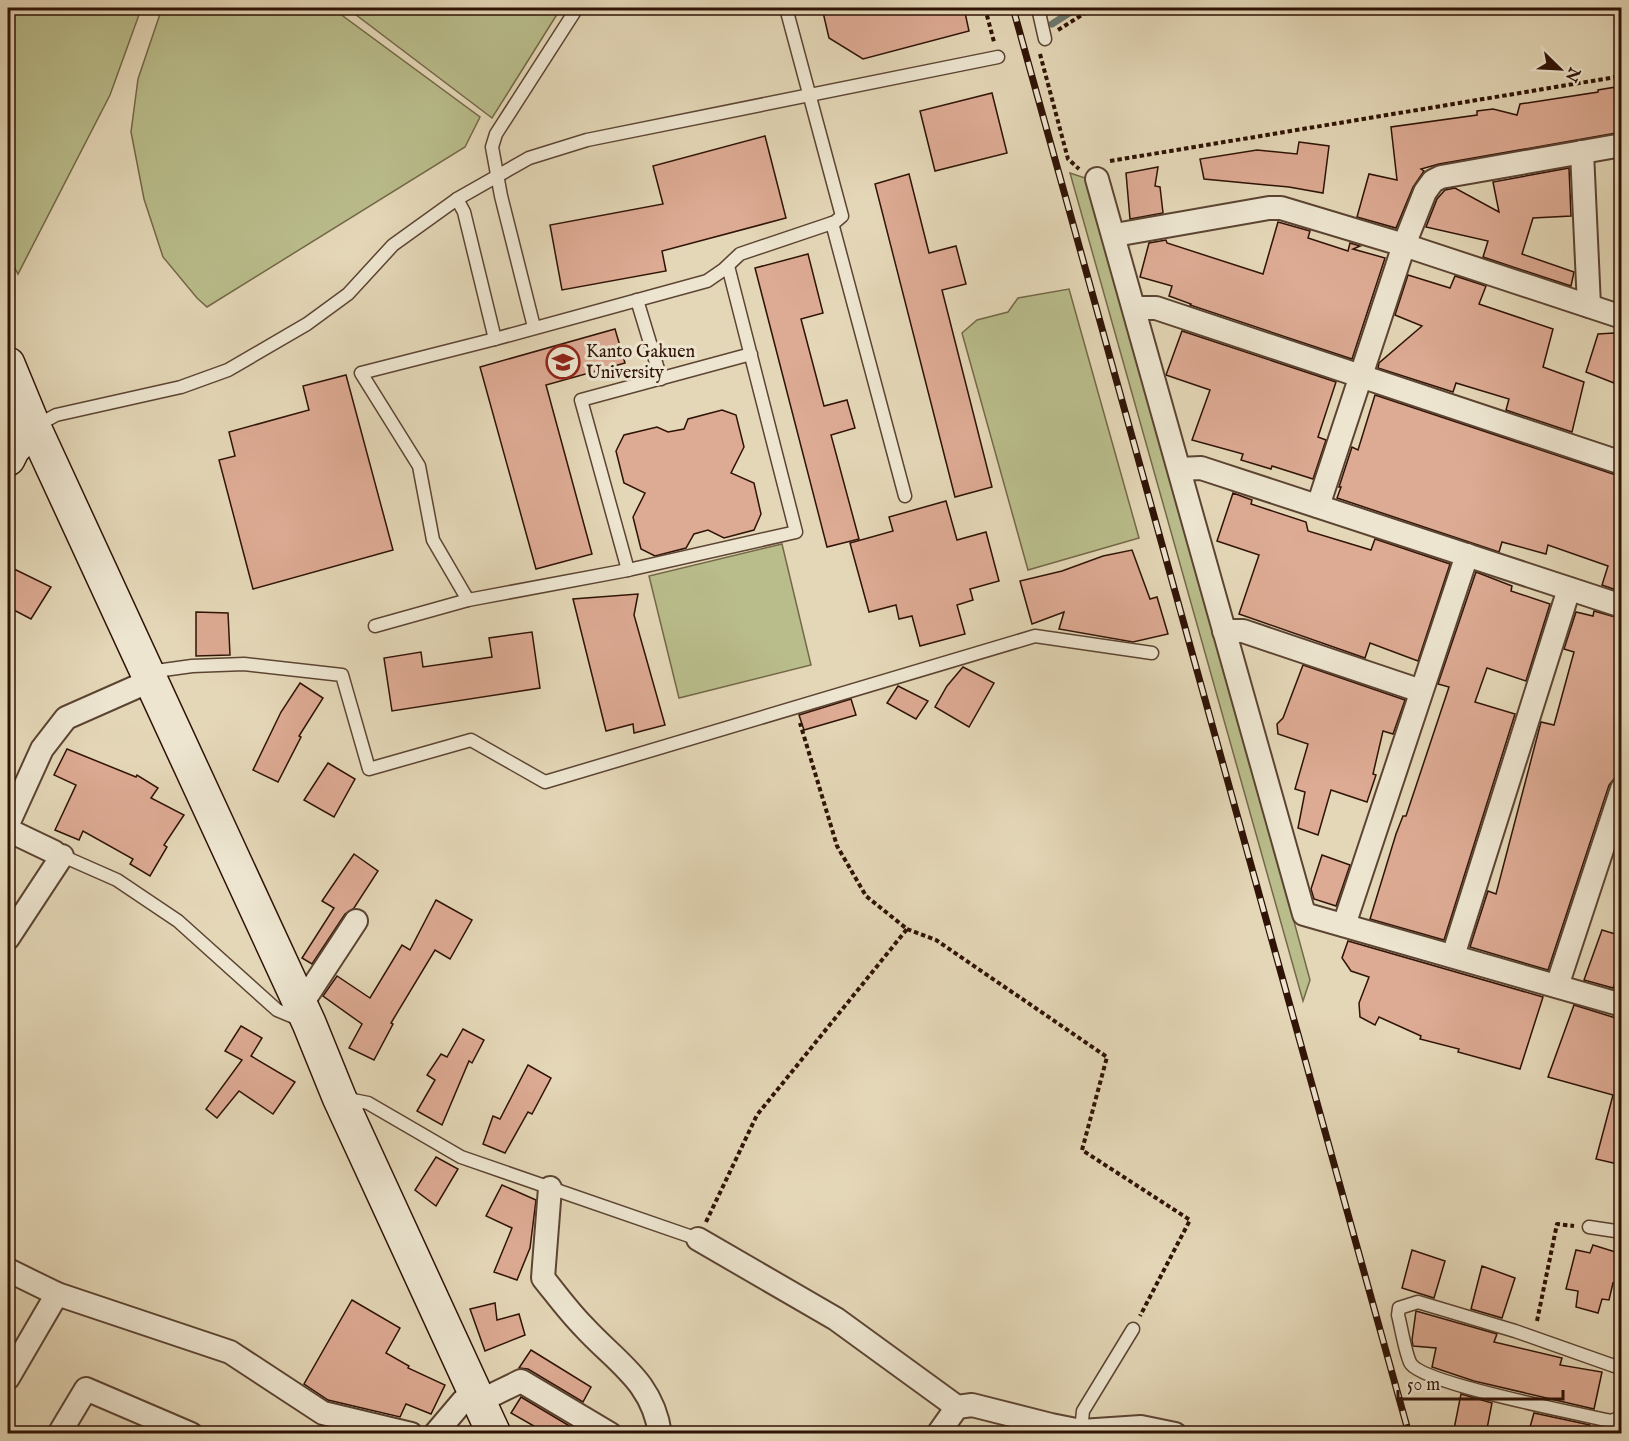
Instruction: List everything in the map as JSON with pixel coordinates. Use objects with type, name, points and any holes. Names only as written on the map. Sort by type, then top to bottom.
[{"type":"street","points":[[1318,506],[1404,245],[1425,192],[1433,181],[1441,177],[1622,145]]},
{"type":"street","points":[[1582,152],[1588,306]]},
{"type":"street","points":[[1097,179],[1115,235],[1304,914],[1622,1005]]},
{"type":"street","points":[[1115,235],[1269,208],[1281,208],[1404,245],[1622,317]]},
{"type":"street","points":[[1135,308],[1156,308],[1622,463]]},
{"type":"street","points":[[8,364],[34,427],[305,1014],[339,1097],[494,1434]]},
{"type":"street","points":[[8,459],[34,427]]},
{"type":"street","points":[[1180,469],[1201,468],[1622,606]]},
{"type":"street","points":[[1344,925],[1467,555]]},
{"type":"street","points":[[1453,956],[1569,589]]},
{"type":"street","points":[[1224,631],[1244,631],[1421,691]]},
{"type":"street","points":[[8,824],[42,749],[66,718],[150,676]]},
{"type":"street","points":[[1557,986],[1622,789]]},
{"type":"street","points":[[8,830],[58,854],[8,938]]},
{"type":"street","points":[[305,1014],[356,921]]},
{"type":"street","points":[[550,1188],[543,1278],[583,1327],[641,1384],[657,1414],[660,1434]]},
{"type":"street","points":[[698,1239],[836,1319],[957,1407],[972,1405],[1081,1431],[1141,1427],[1175,1434]]},
{"type":"street","points":[[8,1270],[57,1294],[230,1352],[323,1413],[411,1434]]},
{"type":"street","points":[[8,1378],[57,1294]]},
{"type":"street","points":[[435,1434],[462,1401],[520,1381],[610,1434]]},
{"type":"street","points":[[59,1434],[86,1389],[191,1434]]},
{"type":"street","points":[[938,1434],[957,1407]]},
{"type":"lane","points":[[534,327],[497,178],[492,147],[496,134],[577,8]]},
{"type":"lane","points":[[468,600],[433,540],[419,466],[360,373],[707,281],[740,254],[832,223],[842,216],[786,8]]},
{"type":"lane","points":[[1038,8],[1045,39]]},
{"type":"lane","points":[[34,427],[56,416],[181,387],[228,370],[307,324],[348,294],[393,245],[457,199],[529,158],[587,140],[998,57]]},
{"type":"lane","points":[[457,199],[464,212],[495,339]]},
{"type":"lane","points":[[832,223],[905,496]]},
{"type":"lane","points":[[375,626],[468,600],[628,570],[796,532],[728,266]]},
{"type":"lane","points":[[637,300],[661,379]]},
{"type":"lane","points":[[628,570],[581,400],[751,354]]},
{"type":"lane","points":[[150,676],[192,666],[244,664],[342,675],[369,769],[471,740],[545,782],[1035,636],[1152,653]]},
{"type":"lane","points":[[58,854],[117,880],[178,921],[277,1010],[305,1014]]},
{"type":"lane","points":[[339,1097],[368,1103],[461,1157],[698,1239]]},
{"type":"lane","points":[[1589,1227],[1622,1232]]},
{"type":"lane","points":[[1622,1371],[1620,1368],[1533,1337],[1418,1302],[1400,1308],[1398,1315],[1412,1364],[1422,1372],[1449,1383],[1491,1394],[1611,1421],[1622,1417]]},
{"type":"lane","points":[[1081,1431],[1083,1411],[1133,1329]]},
{"type":"path","points":[[986,8],[998,57]]},
{"type":"path","points":[[1093,8],[1045,39],[1040,54],[1068,159],[1074,166],[1097,179],[1100,163],[1622,76]]},
{"type":"path","points":[[795,706],[837,846],[866,896],[907,929],[936,940],[1107,1057],[1082,1150],[1190,1220],[1133,1329]]},
{"type":"path","points":[[698,1239],[757,1115],[907,929]]},
{"type":"path","points":[[1533,1337],[1557,1224],[1589,1227]]},
{"type":"green space","points":[[8,8],[131,8],[140,12],[110,95],[18,274],[8,255]]},
{"type":"green space","points":[[162,8],[332,8],[480,117],[465,147],[207,307],[163,257],[144,199],[131,132],[138,79]]},
{"type":"green space","points":[[347,8],[561,8],[492,118]]},
{"type":"green space","points":[[1070,173],[1091,180],[1310,980],[1303,1001]]},
{"type":"green space","points":[[1069,289],[1139,538],[1028,570],[962,333],[977,320],[1008,312],[1018,298]]},
{"type":"green space","points":[[782,544],[811,665],[679,698],[649,576]]},
{"type":"building","points":[[822,8],[964,8],[969,31],[863,59],[829,38]]},
{"type":"building","points":[[1622,86],[1622,132],[1421,169],[1424,171],[1413,187],[1396,228],[1357,217],[1369,174],[1397,180],[1391,127],[1477,115],[1477,111],[1493,109],[1517,115],[1520,104]]},
{"type":"building","points":[[992,93],[1007,153],[935,171],[920,111]]},
{"type":"building","points":[[765,136],[786,218],[662,251],[666,271],[562,290],[550,225],[663,204],[653,166]]},
{"type":"building","points":[[1299,142],[1329,146],[1323,193],[1289,187],[1204,179],[1200,159],[1257,150],[1297,154]]},
{"type":"building","points":[[1158,167],[1155,186],[1160,187],[1163,213],[1130,219],[1126,173]]},
{"type":"building","points":[[1569,168],[1571,216],[1533,218],[1522,254],[1574,272],[1571,286],[1483,257],[1488,241],[1426,227],[1437,199],[1445,190],[1455,188],[1499,212],[1493,182]]},
{"type":"building","points":[[909,174],[929,253],[956,246],[966,284],[942,290],[992,487],[955,497],[875,184]]},
{"type":"building","points":[[1278,222],[1310,231],[1308,238],[1348,251],[1350,243],[1360,246],[1353,249],[1385,258],[1352,359],[1190,305],[1169,296],[1172,286],[1140,277],[1149,243],[1166,240],[1167,243],[1263,274]]},
{"type":"building","points":[[808,254],[823,313],[801,319],[824,406],[847,400],[855,428],[831,435],[859,539],[827,547],[755,268]]},
{"type":"building","points":[[1408,275],[1450,288],[1455,276],[1486,286],[1479,304],[1553,329],[1543,367],[1584,382],[1572,432],[1506,410],[1509,399],[1456,383],[1453,392],[1378,368],[1379,363],[1422,326],[1395,315]]},
{"type":"building","points":[[615,329],[625,363],[546,385],[592,554],[536,569],[480,367]]},
{"type":"building","points":[[1182,331],[1336,382],[1318,437],[1326,440],[1313,479],[1272,466],[1271,469],[1241,460],[1243,454],[1192,440],[1210,390],[1166,375]]},
{"type":"building","points":[[1614,333],[1622,336],[1622,362],[1614,383],[1586,372],[1598,334]]},
{"type":"building","points":[[346,375],[393,550],[253,589],[219,460],[235,456],[229,432],[309,410],[303,386]]},
{"type":"building","points":[[1375,395],[1622,477],[1622,592],[1602,585],[1608,566],[1548,545],[1546,554],[1502,542],[1499,552],[1337,498],[1352,447],[1358,450]]},
{"type":"building","points":[[722,410],[736,415],[744,447],[731,473],[754,483],[761,514],[754,530],[724,538],[708,530],[694,534],[686,548],[655,556],[641,549],[633,517],[645,493],[624,483],[616,451],[624,435],[657,427],[668,432],[684,429],[688,419]]},
{"type":"building","points":[[1233,493],[1252,500],[1251,504],[1306,522],[1308,531],[1371,550],[1375,539],[1450,564],[1418,661],[1370,643],[1365,658],[1239,614],[1259,555],[1217,541]]},
{"type":"building","points":[[946,501],[957,540],[986,532],[999,581],[970,589],[973,600],[957,605],[965,634],[920,646],[912,616],[899,619],[896,605],[869,612],[850,543],[893,531],[889,517]]},
{"type":"building","points":[[1132,550],[1150,599],[1157,597],[1168,634],[1133,642],[1059,629],[1064,612],[1032,624],[1020,581],[1062,571],[1103,556]]},
{"type":"building","points":[[8,566],[51,587],[31,619],[8,607]]},
{"type":"building","points":[[1476,572],[1512,586],[1511,591],[1550,604],[1526,681],[1487,668],[1475,702],[1515,714],[1444,940],[1370,919],[1396,834],[1403,816],[1406,816],[1449,687],[1438,684]]},
{"type":"building","points":[[638,594],[634,615],[665,725],[634,733],[633,724],[606,731],[573,599]]},
{"type":"building","points":[[1594,611],[1622,619],[1622,776],[1614,779],[1609,785],[1548,970],[1470,947],[1488,891],[1496,894],[1541,722],[1554,725],[1574,652],[1564,649],[1576,612],[1593,616]]},
{"type":"building","points":[[196,612],[228,613],[230,655],[196,656]]},
{"type":"building","points":[[532,632],[540,688],[392,711],[384,658],[421,652],[423,667],[492,657],[489,638]]},
{"type":"building","points":[[1303,665],[1405,700],[1393,734],[1383,731],[1373,774],[1376,775],[1367,802],[1331,790],[1318,835],[1298,828],[1305,792],[1295,789],[1308,744],[1278,734],[1277,724],[1283,718]]},
{"type":"building","points":[[963,667],[994,683],[969,727],[935,707],[947,686]]},
{"type":"building","points":[[300,683],[323,698],[299,736],[301,737],[278,782],[253,770],[281,712]]},
{"type":"building","points":[[898,686],[928,701],[916,719],[887,703]]},
{"type":"building","points":[[851,699],[856,715],[804,730],[799,715]]},
{"type":"building","points":[[67,749],[136,777],[137,775],[158,788],[151,798],[184,815],[164,845],[167,847],[150,876],[130,864],[133,859],[83,831],[79,840],[55,830],[76,785],[54,775]]},
{"type":"building","points":[[328,763],[355,779],[334,817],[304,800]]},
{"type":"building","points":[[354,854],[378,871],[354,908],[345,914],[312,964],[302,958],[334,908],[322,901]]},
{"type":"building","points":[[1322,855],[1350,865],[1336,906],[1314,899],[1311,889]]},
{"type":"building","points":[[436,900],[472,920],[450,959],[435,950],[391,1023],[393,1024],[374,1060],[349,1048],[362,1024],[323,996],[337,976],[370,998],[402,945],[410,950]]},
{"type":"building","points":[[1602,930],[1622,936],[1622,966],[1613,988],[1584,980]]},
{"type":"building","points":[[1348,941],[1543,997],[1520,1069],[1420,1039],[1421,1036],[1379,1017],[1375,1025],[1360,1017],[1359,1003],[1369,977],[1351,971],[1342,958]]},
{"type":"building","points":[[1574,1005],[1622,1020],[1622,1165],[1596,1159],[1613,1095],[1548,1077]]},
{"type":"building","points":[[241,1026],[262,1038],[251,1056],[295,1082],[273,1114],[239,1091],[217,1118],[206,1109],[242,1060],[225,1051]]},
{"type":"building","points":[[463,1029],[484,1040],[472,1063],[469,1061],[442,1125],[417,1111],[435,1080],[427,1075],[441,1054],[447,1057]]},
{"type":"building","points":[[528,1065],[551,1078],[532,1114],[528,1112],[505,1153],[483,1144],[493,1116],[500,1119]]},
{"type":"building","points":[[436,1157],[458,1169],[436,1206],[415,1190]]},
{"type":"building","points":[[502,1185],[536,1200],[530,1248],[517,1280],[494,1272],[512,1228],[486,1216]]},
{"type":"building","points":[[1593,1245],[1622,1254],[1622,1285],[1613,1283],[1609,1300],[1602,1299],[1598,1313],[1576,1307],[1578,1291],[1566,1289],[1576,1250],[1590,1253]]},
{"type":"building","points":[[1412,1250],[1445,1261],[1434,1298],[1402,1288]]},
{"type":"building","points":[[1482,1266],[1515,1278],[1502,1318],[1471,1309]]},
{"type":"building","points":[[352,1300],[400,1328],[386,1353],[409,1366],[408,1368],[445,1385],[431,1414],[406,1404],[400,1417],[328,1400],[304,1384]]},
{"type":"building","points":[[495,1303],[497,1320],[519,1314],[525,1335],[485,1351],[470,1309]]},
{"type":"building","points":[[1416,1311],[1497,1334],[1494,1342],[1562,1358],[1560,1365],[1602,1372],[1594,1409],[1474,1381],[1432,1367],[1436,1348],[1413,1346]]},
{"type":"building","points":[[531,1350],[591,1387],[583,1402],[528,1369],[519,1368]]},
{"type":"building","points":[[1461,1394],[1492,1403],[1486,1434],[1453,1434]]},
{"type":"building","points":[[521,1397],[583,1434],[543,1434],[511,1413]]},
{"type":"building","points":[[1534,1413],[1590,1425],[1588,1434],[1528,1434]]},
{"type":"waterway","points":[[1052,24],[1077,8]]},
{"type":"railway","points":[[1013,8],[1409,1434]]},
{"type":"place","name":"Kanto Gakuen University","points":[[563,362]]}]
